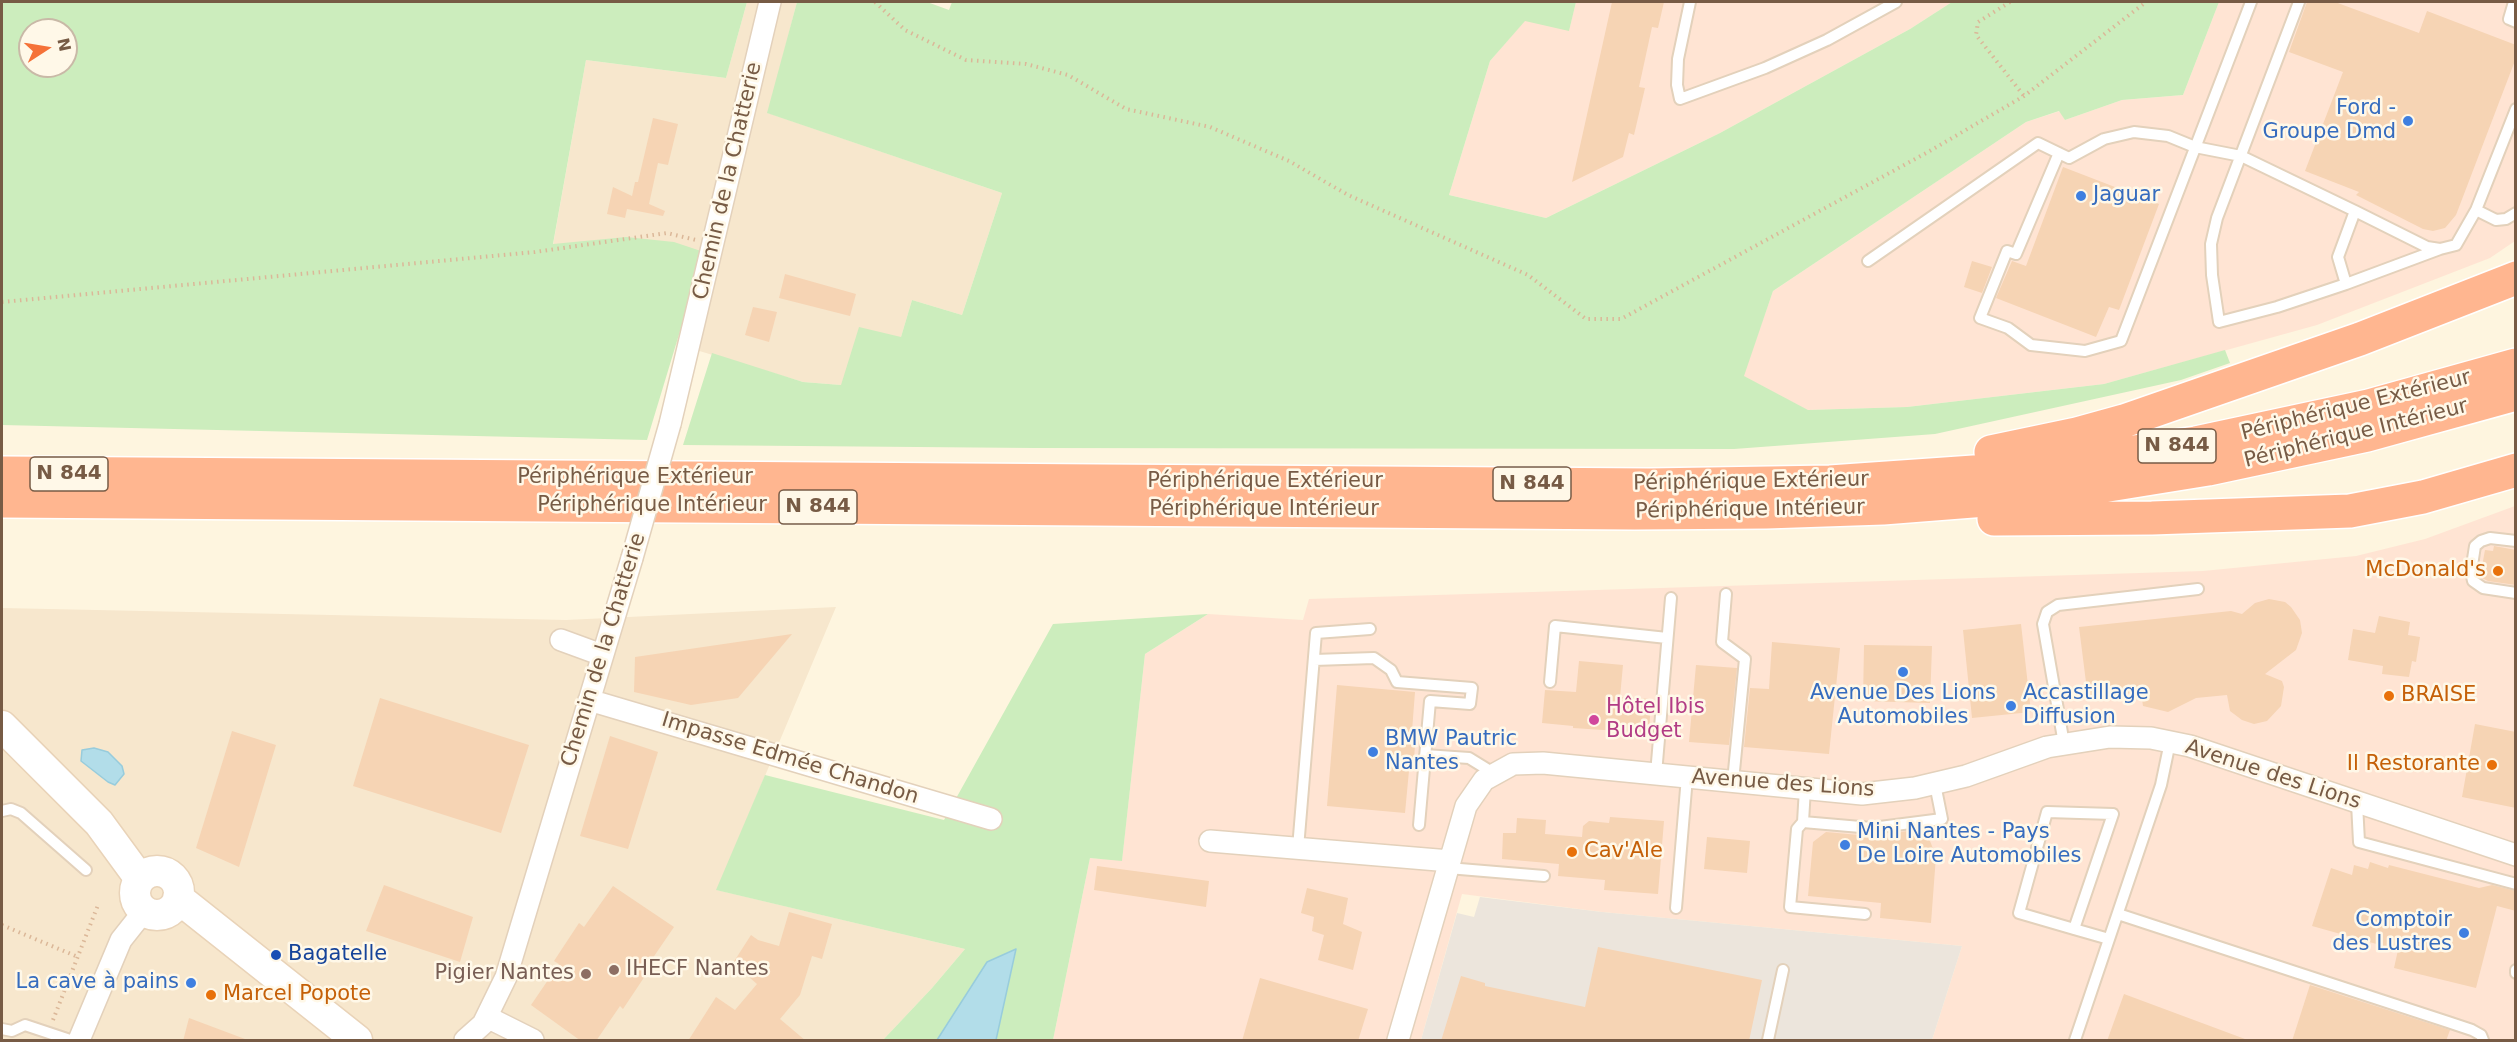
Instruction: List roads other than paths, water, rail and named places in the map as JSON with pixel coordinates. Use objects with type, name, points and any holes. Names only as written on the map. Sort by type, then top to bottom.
[{"type":"highway","points":[[1830,482],[1852,465],[1944,458],[2012,449],[2124,421],[2360,339],[2516,278]]},
{"type":"highway","name":"Périphérique Extérieur","points":[[2,473],[1638,485],[1830,482],[2017,469],[2196,443],[2358,409],[2516,365]]},
{"type":"highway","name":"Périphérique Intérieur","points":[[2,501],[1679,513],[1814,511],[1928,505],[2079,490],[2208,469],[2367,435],[2516,394]]},
{"type":"highway","points":[[1928,505],[1950,521],[2309,514],[2383,506],[2516,471]]},
{"type":"street","name":"Chemin de la Chatterie","points":[[465,1041],[483,1024],[506,977],[632,558],[670,424],[770,2]]},
{"type":"street","points":[[561,640],[602,655]]},
{"type":"street","name":"Impasse Edmée Chandon","points":[[589,700],[991,819]]},
{"type":"street","points":[[2,726],[99,823],[140,879]]},
{"type":"street","name":"Avenue des Lions","points":[[1398,1041],[1466,806],[1484,780],[1513,764],[1543,763],[1862,794],[1935,784],[1966,776],[2047,747],[2110,737],[2151,738],[2190,746],[2516,855]]},
{"type":"street","points":[[1210,841],[1449,864]]},
{"type":"street","points":[[152,872],[167,873],[177,884],[178,898],[176,905],[165,914],[151,914],[144,911],[136,899],[137,885],[140,879],[152,872]]},
{"type":"street","points":[[178,898],[357,1041]]},
{"type":"street","points":[[79,1041],[121,940],[144,911]]},
{"type":"street","points":[[487,1017],[533,1041]]},
{"type":"lane","points":[[1690,2],[1678,59],[1677,85],[1680,99],[1775,64],[1827,40],[1896,2]]},
{"type":"lane","points":[[2059,153],[2016,254],[2007,251],[1980,318],[2008,328],[2031,345],[2085,351],[2121,341],[2251,2]]},
{"type":"lane","points":[[2299,2],[2217,218],[2211,244],[2212,275],[2219,322],[2277,307],[2456,245],[2476,210],[2516,109]]},
{"type":"lane","points":[[2514,2],[2509,19],[2516,22]]},
{"type":"lane","points":[[1868,261],[2038,143],[2069,158],[2104,139],[2134,132],[2168,136],[2195,147],[2241,156],[2427,247],[2440,249]]},
{"type":"lane","points":[[2476,210],[2496,220],[2506,219],[2516,213]]},
{"type":"lane","points":[[2346,284],[2338,257],[2355,211]]},
{"type":"lane","points":[[2516,541],[2490,538],[2481,541],[2475,546],[2471,572],[2473,581],[2483,588],[2516,593]]},
{"type":"lane","points":[[2064,744],[2043,624],[2047,612],[2058,605],[2198,589]]},
{"type":"lane","points":[[1726,594],[1722,642],[1745,659],[1733,781]]},
{"type":"lane","points":[[1656,774],[1671,598]]},
{"type":"lane","points":[[1550,682],[1555,627],[1667,638]]},
{"type":"lane","points":[[1298,848],[1316,633],[1370,629]]},
{"type":"lane","points":[[1314,660],[1374,658],[1391,670],[1397,682],[1472,688],[1470,704],[1430,701],[1419,825]]},
{"type":"lane","points":[[2075,1041],[2160,785],[2170,742]]},
{"type":"lane","points":[[1425,755],[1469,759],[1495,774]]},
{"type":"lane","points":[[1676,908],[1687,777]]},
{"type":"lane","points":[[1803,822],[1872,828],[1942,819],[1935,784]]},
{"type":"lane","points":[[1805,788],[1803,822],[1797,829],[1790,907],[1865,914]]},
{"type":"lane","points":[[2357,802],[2359,842],[2516,884]]},
{"type":"lane","points":[[2,811],[11,809],[21,813],[86,870]]},
{"type":"lane","points":[[2074,929],[2112,814],[2048,812],[2019,913],[2074,929],[2109,939]]},
{"type":"lane","points":[[1449,864],[1544,876]]},
{"type":"lane","points":[[2118,914],[2472,1030],[2481,1035],[2483,1041]]},
{"type":"lane","points":[[1768,1041],[1783,970]]},
{"type":"lane","points":[[2,1029],[12,1031],[25,1025],[70,1041]]},
{"type":"water","points":[[94,748],[108,752],[122,766],[124,774],[115,785],[81,761],[82,750]]},
{"type":"water","points":[[1016,949],[996,1040],[937,1040],[987,962]]},
{"type":"place","name":"Ford - Groupe Dmd","points":[[2408,121]]},
{"type":"place","name":"Jaguar","points":[[2081,196]]},
{"type":"place","name":"McDonald's","points":[[2498,571]]},
{"type":"place","name":"Avenue Des Lions Automobiles","points":[[1903,672]]},
{"type":"place","name":"BRAISE","points":[[2389,696]]},
{"type":"place","name":"Accastillage Diffusion","points":[[2011,706]]},
{"type":"place","name":"Hôtel Ibis Budget","points":[[1594,720]]},
{"type":"place","name":"BMW Pautric Nantes","points":[[1373,752]]},
{"type":"place","name":"Il Restorante","points":[[2492,765]]},
{"type":"place","name":"Mini Nantes - Pays De Loire Automobiles","points":[[1845,845]]},
{"type":"place","name":"Cav'Ale","points":[[1572,852]]},
{"type":"place","name":"Comptoir des Lustres","points":[[2464,933]]},
{"type":"place","name":"Bagatelle","points":[[276,955]]},
{"type":"place","name":"IHECF Nantes","points":[[614,970]]},
{"type":"place","name":"Pigier Nantes","points":[[586,974]]},
{"type":"place","name":"La cave à pains","points":[[191,983]]},
{"type":"place","name":"Marcel Popote","points":[[211,995]]}]
